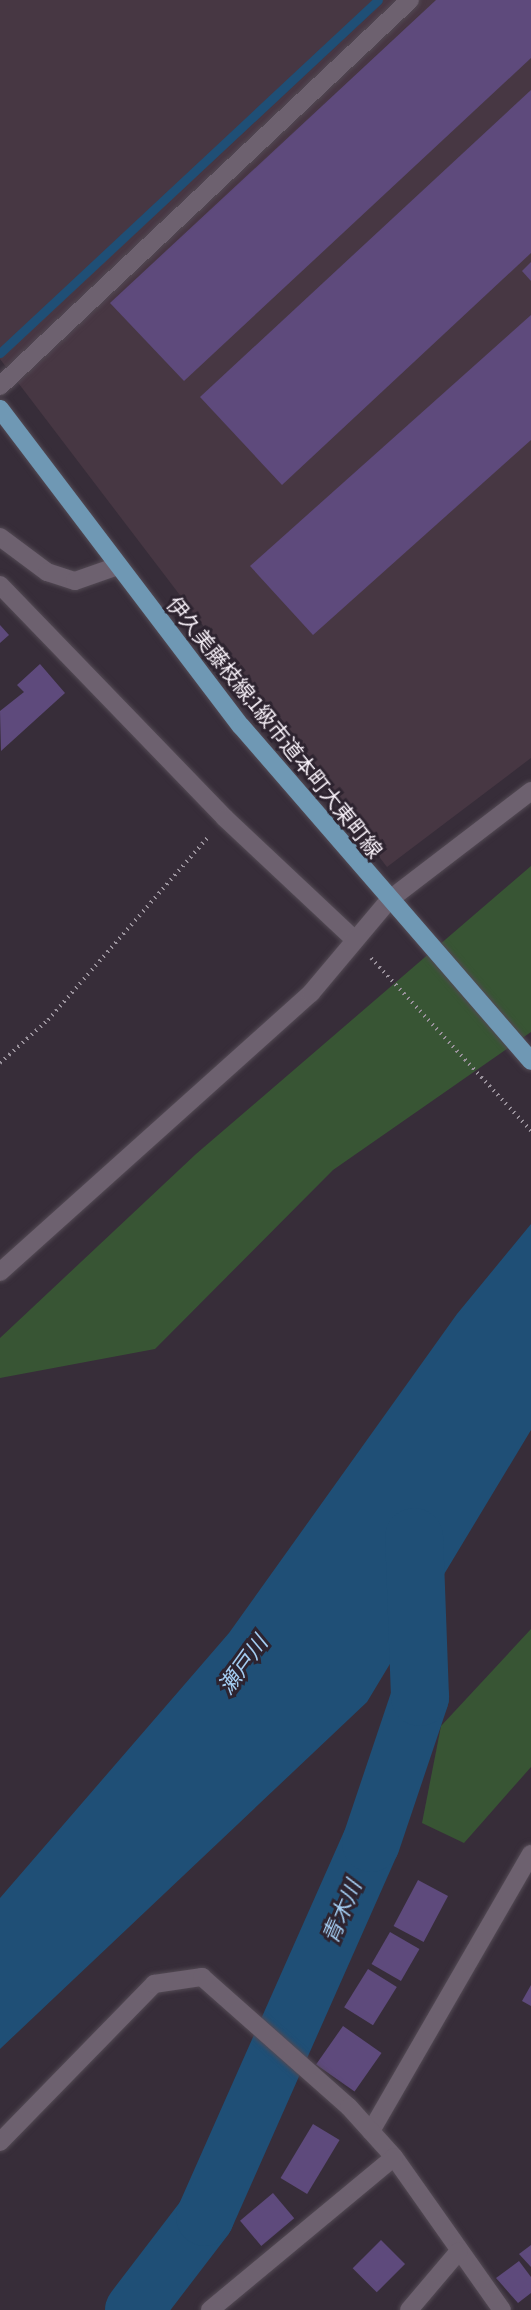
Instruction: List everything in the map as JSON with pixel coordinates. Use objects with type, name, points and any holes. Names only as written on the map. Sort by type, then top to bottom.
[{"type":"main road","name":"伊久美藤枝線;1級市道本町大東町線","points":[[0,409],[219,699],[389,900],[531,1061]]},
{"type":"street","points":[[0,386],[410,0]]},
{"type":"street","points":[[0,537],[47,572],[75,581],[118,566]]},
{"type":"street","points":[[0,585],[225,818],[355,940]]},
{"type":"street","points":[[0,1272],[311,993],[389,900],[531,791]]},
{"type":"street","points":[[371,2132],[531,1854]]},
{"type":"street","points":[[0,2142],[154,1984],[202,1977],[239,2013],[296,2059],[394,2157],[502,2310]]},
{"type":"street","points":[[210,2310],[394,2157]]},
{"type":"street","points":[[409,2310],[459,2251]]},
{"type":"path","points":[[0,1063],[48,1020],[225,818]]},
{"type":"path","points":[[355,940],[531,1131]]},
{"type":"shaded area","points":[[0,0],[531,0],[531,758],[387,867],[0,359]]},
{"type":"green space","points":[[531,866],[531,1032],[333,1170],[155,1349],[0,1378],[0,1338],[196,1154]]},
{"type":"green space","points":[[531,1629],[531,1767],[464,1843],[422,1823],[441,1726]]},
{"type":"water","name":"瀬戸川","points":[[531,1224],[531,1430],[367,1702],[0,2049],[0,1898],[229,1633],[457,1314]]},
{"type":"building","points":[[436,0],[531,0],[531,58],[184,381],[110,303]]},
{"type":"building","points":[[531,90],[531,253],[282,485],[200,397]]},
{"type":"building","points":[[531,262],[531,281],[522,271]]},
{"type":"building","points":[[531,315],[531,440],[313,635],[250,566]]},
{"type":"building","points":[[0,625],[9,635],[0,643]]},
{"type":"building","points":[[40,664],[65,693],[1,751],[0,711],[24,692],[17,685]]},
{"type":"building","points":[[418,1880],[448,1896],[424,1942],[394,1926]]},
{"type":"building","points":[[390,1932],[419,1949],[401,1981],[372,1964]]},
{"type":"building","points":[[368,1969],[397,1987],[373,2025],[344,2007]]},
{"type":"building","points":[[531,1985],[531,2006],[522,2001]]},
{"type":"building","points":[[343,2026],[382,2053],[355,2091],[316,2065]]},
{"type":"building","points":[[313,2124],[340,2140],[307,2194],[281,2178]]},
{"type":"building","points":[[273,2193],[294,2218],[261,2246],[240,2221]]},
{"type":"building","points":[[381,2240],[405,2264],[377,2292],[353,2268]]},
{"type":"building","points":[[531,2245],[531,2267],[519,2254]]},
{"type":"building","points":[[519,2261],[531,2277],[531,2293],[518,2303],[496,2278]]},
{"type":"waterway","points":[[0,353],[378,0]]},
{"type":"waterway","name":"青木川","points":[[134,2310],[205,2217],[371,1843],[420,1697],[414,1537]]}]
